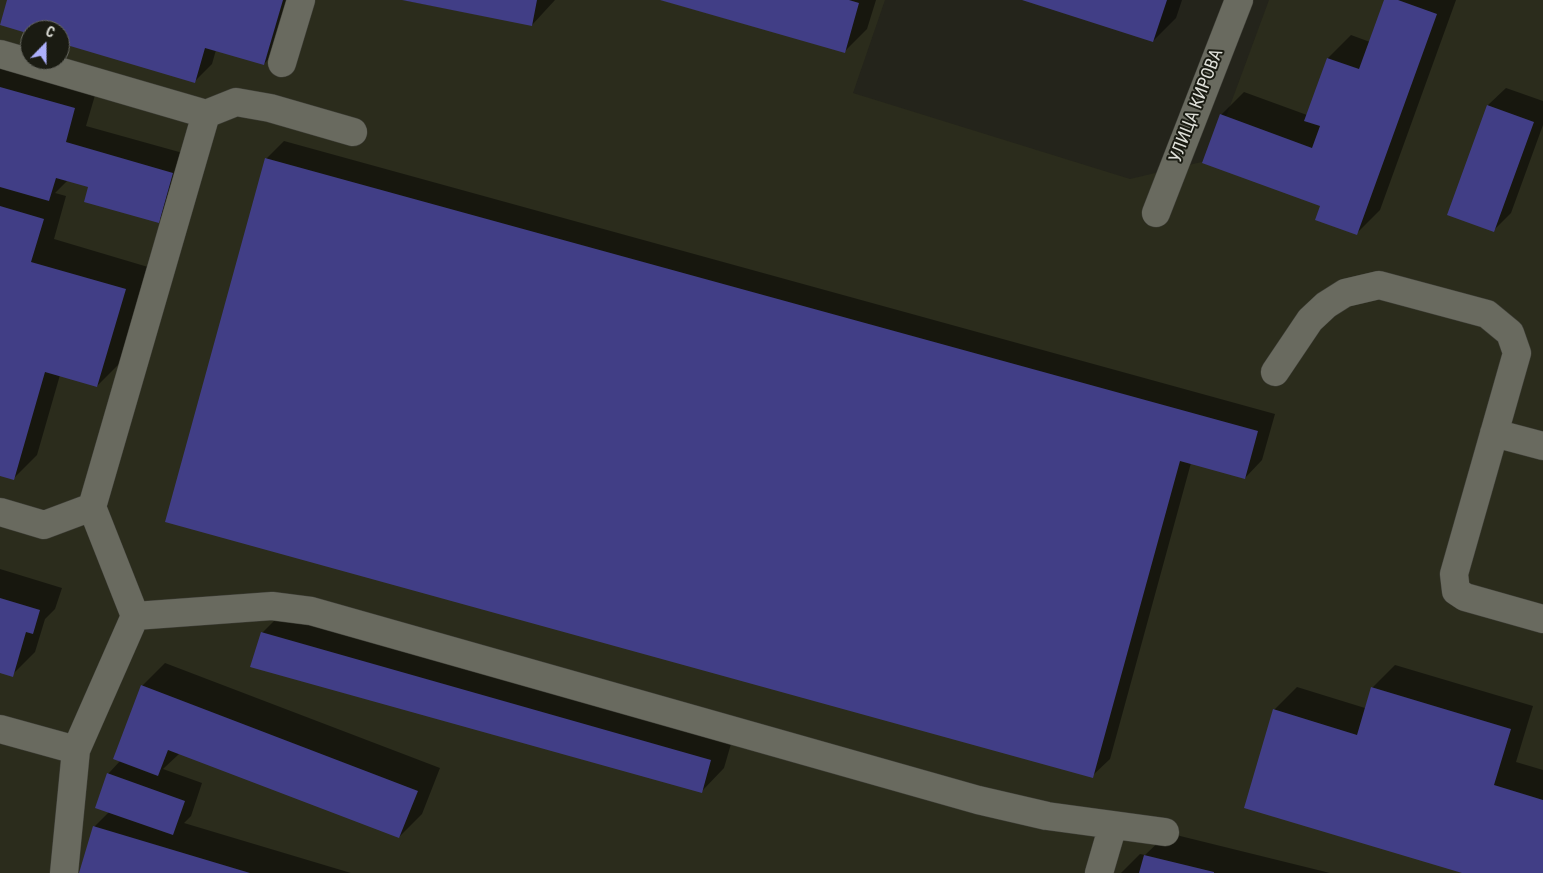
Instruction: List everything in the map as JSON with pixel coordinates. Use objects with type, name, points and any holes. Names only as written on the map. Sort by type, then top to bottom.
[{"type":"street","points":[[282,63],[301,0]]},
{"type":"street","name":"УЛИЦА КИРОВА","points":[[1156,212],[1239,0]]},
{"type":"street","points":[[0,54],[206,114],[236,102],[270,108],[353,132]]},
{"type":"street","points":[[64,873],[76,750],[135,616],[92,507],[206,114]]},
{"type":"street","points":[[1275,372],[1310,320],[1326,305],[1345,293],[1380,285],[1487,314],[1510,333],[1517,353],[1454,574],[1456,591],[1465,597],[1543,619]]},
{"type":"street","points":[[1494,433],[1543,446]]},
{"type":"street","points":[[0,512],[44,526],[92,507]]},
{"type":"street","points":[[135,616],[272,606],[311,611],[978,800],[1047,816],[1165,832]]},
{"type":"street","points":[[0,729],[76,750]]},
{"type":"street","points":[[1099,873],[1113,825]]},
{"type":"shaded area","points":[[0,0],[885,0],[853,93],[1130,179],[1210,160],[1269,0],[1543,0],[1543,873],[0,873]]},
{"type":"building","points":[[7,0],[283,0],[264,65],[205,48],[195,83],[70,46],[70,20],[20,20],[20,31],[0,25]]},
{"type":"building","points":[[402,0],[537,0],[532,26]]},
{"type":"building","points":[[660,0],[849,0],[859,3],[845,53]]},
{"type":"building","points":[[1022,0],[1167,0],[1153,42]]},
{"type":"building","points":[[1384,0],[1398,0],[1437,14],[1357,235],[1315,220],[1320,206],[1202,163],[1220,114],[1312,148],[1320,126],[1304,121],[1327,58],[1359,69]]},
{"type":"building","points":[[0,87],[75,108],[66,142],[173,173],[159,223],[84,202],[88,187],[56,178],[49,201],[0,187]]},
{"type":"building","points":[[1487,105],[1534,122],[1494,232],[1447,215]]},
{"type":"building","points":[[265,158],[1258,431],[1245,479],[1180,461],[1093,778],[165,522]]},
{"type":"building","points":[[0,206],[44,219],[31,262],[126,289],[97,387],[45,372],[14,480],[0,476]]},
{"type":"building","points":[[0,598],[40,610],[33,634],[26,632],[13,677],[0,673]]},
{"type":"building","points":[[261,632],[711,760],[702,793],[250,667]]},
{"type":"building","points":[[141,685],[418,791],[399,838],[168,750],[158,776],[113,759]]},
{"type":"building","points":[[1371,687],[1511,729],[1494,785],[1543,800],[1543,873],[1462,873],[1244,808],[1273,709],[1357,735]]},
{"type":"building","points":[[107,773],[185,801],[173,835],[95,808]]},
{"type":"building","points":[[93,826],[250,873],[79,873]]},
{"type":"building","points":[[1144,855],[1214,872],[1214,873],[1139,873]]}]
